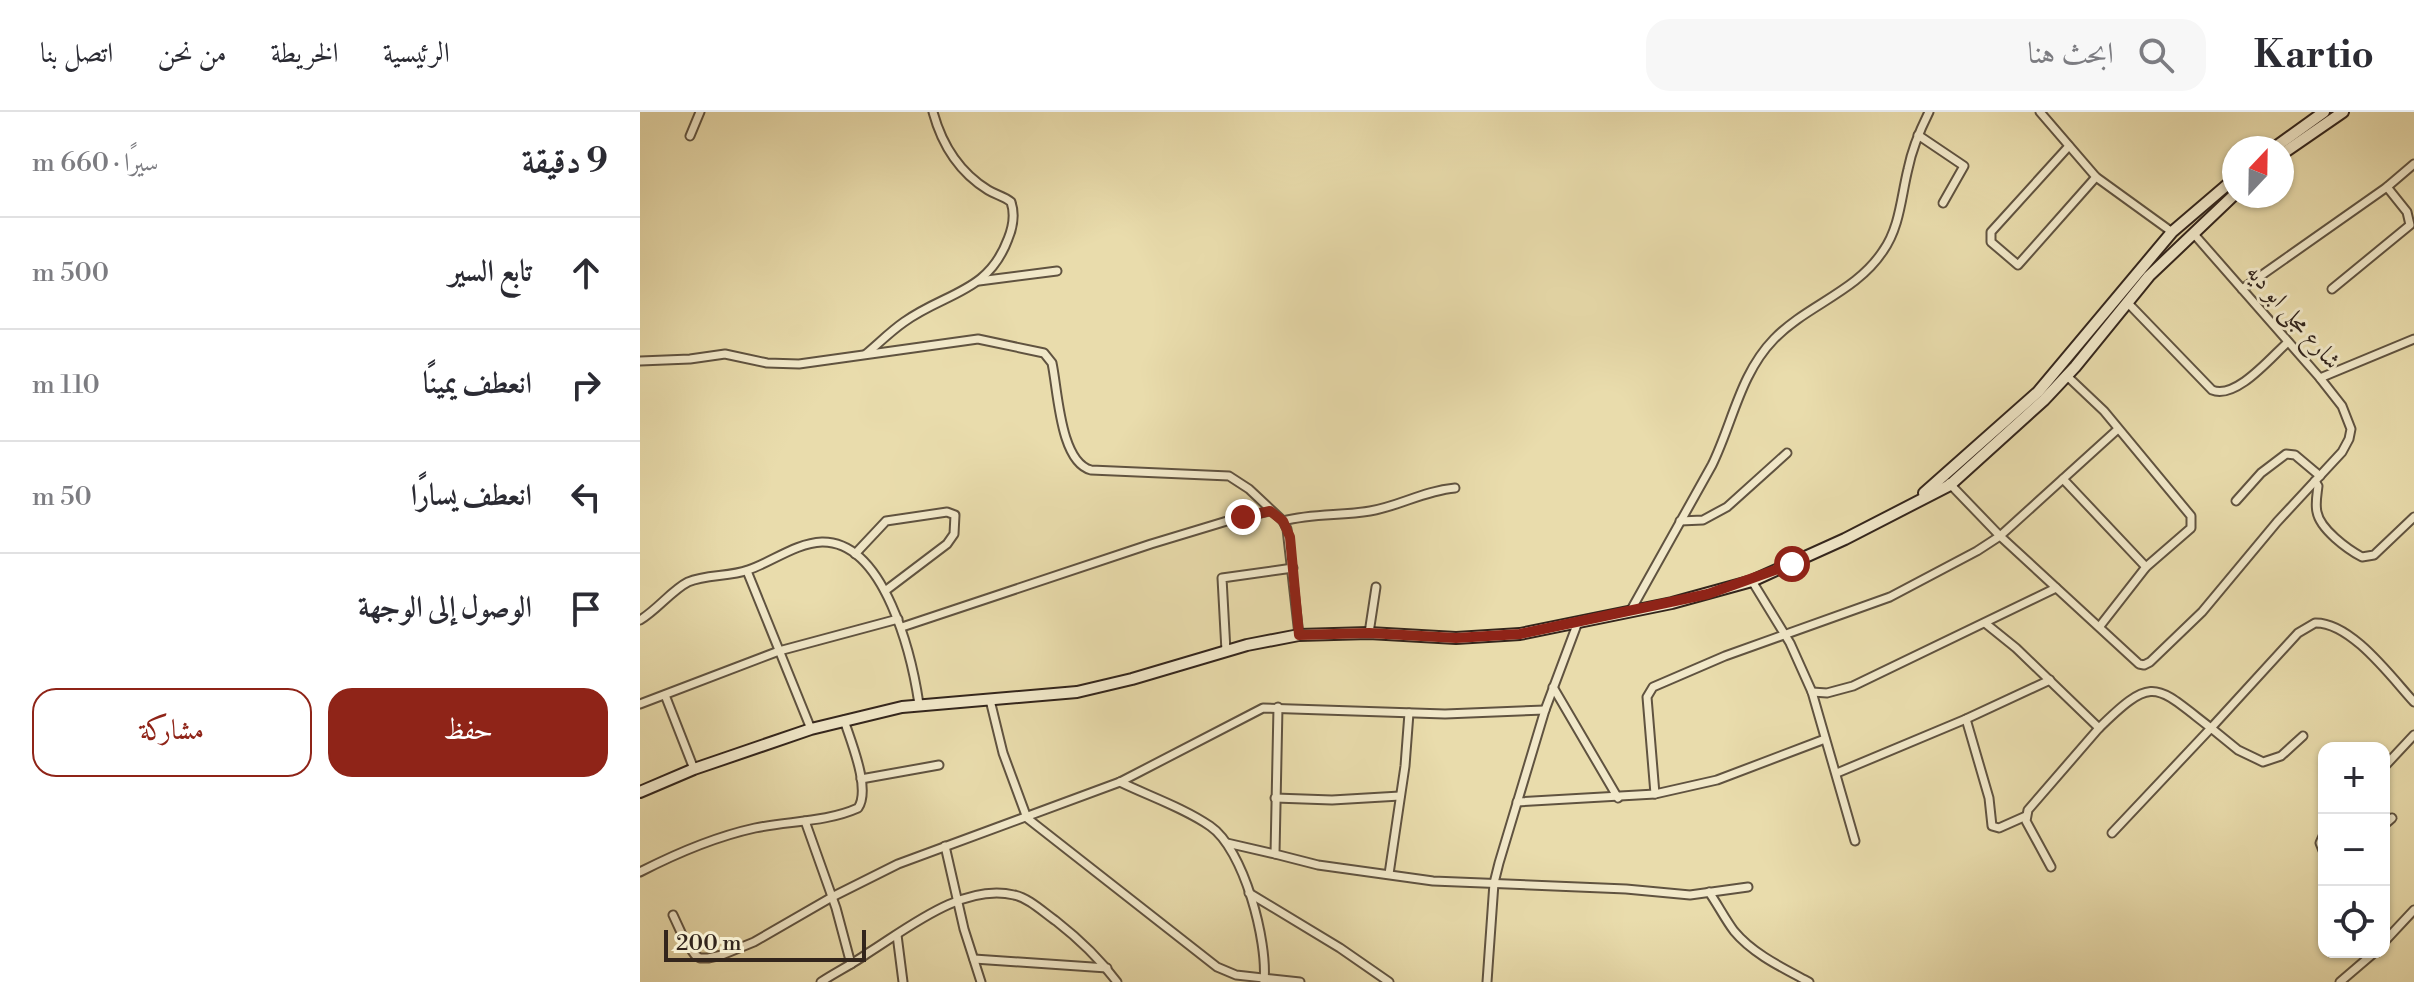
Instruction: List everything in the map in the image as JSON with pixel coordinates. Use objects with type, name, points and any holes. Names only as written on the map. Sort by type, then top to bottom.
[{"type":"main road","points":[[2294,139],[2324,112]]},
{"type":"main road","points":[[2294,140],[2343,112]]},
{"type":"main road","points":[[1947,480],[2038,392],[2172,232],[2222,189]]},
{"type":"main road","points":[[640,792],[694,769],[811,729],[919,704],[1056,694],[1102,687],[1226,651],[1299,635],[1369,633],[1488,638],[1545,630],[1708,594],[1752,581],[1845,539],[1914,503],[1947,480],[2044,400],[2166,258],[2222,206]]},
{"type":"street","points":[[690,136],[700,112]]},
{"type":"street","points":[[865,356],[904,322],[977,281],[992,269],[1001,257],[1011,232],[1013,206],[1009,199],[988,190],[954,160],[933,112]]},
{"type":"street","points":[[1630,612],[1643,594],[1723,442],[1745,378],[1755,360],[1790,325],[1856,282],[1884,250],[1895,228],[1911,156],[1929,112]]},
{"type":"street","points":[[2040,112],[2096,177],[2172,232]]},
{"type":"street","points":[[1918,135],[1964,166],[1943,203]]},
{"type":"street","points":[[2069,146],[1991,232],[1991,242],[2018,265],[2096,177]]},
{"type":"street","points":[[2242,289],[2387,187],[2414,164]]},
{"type":"street","points":[[2332,289],[2410,225],[2407,212],[2387,187]]},
{"type":"street","name":"شارع مجلى ابو ديه","points":[[2193,233],[2342,406],[2350,423],[2350,434],[2342,452],[2317,479]]},
{"type":"street","points":[[977,281],[1057,271]]},
{"type":"street","points":[[2127,302],[2218,393],[2241,385],[2288,342]]},
{"type":"street","points":[[640,361],[725,354],[767,363],[799,364],[982,338],[1041,351],[1052,363],[1065,439],[1081,466],[1091,470],[1229,476],[1242,483],[1283,521],[1290,537],[1299,635]]},
{"type":"street","points":[[2320,378],[2414,339]]},
{"type":"street","points":[[2066,375],[2096,402],[2191,516],[2191,528],[2146,567],[2100,626]]},
{"type":"street","points":[[1655,794],[1648,730],[1649,692],[1665,680],[1890,597],[2000,536],[2118,429]]},
{"type":"street","points":[[1680,521],[1703,520],[1727,507],[1787,453]]},
{"type":"street","points":[[2236,501],[2261,473],[2286,454],[2295,455],[2317,479],[2316,511],[2324,526],[2362,557],[2374,555],[2414,517]]},
{"type":"street","points":[[2063,479],[2146,567]]},
{"type":"street","points":[[1947,480],[2000,536],[2139,664],[2144,665],[2202,612],[2317,479]]},
{"type":"street","points":[[1283,521],[1314,514],[1368,511],[1432,490],[1455,488]]},
{"type":"street","points":[[640,704],[779,651],[900,623],[1151,544],[1270,511]]},
{"type":"street","points":[[855,554],[886,521],[947,512],[955,515],[954,534],[947,544],[885,591]]},
{"type":"street","points":[[640,620],[689,582],[747,571],[819,542],[832,544],[855,554],[885,591],[900,623],[919,704]]},
{"type":"street","points":[[1226,651],[1222,578],[1293,568]]},
{"type":"street","points":[[747,571],[811,729]]},
{"type":"street","points":[[1752,581],[1784,634],[1812,692],[1855,841]]},
{"type":"street","points":[[1369,633],[1376,587]]},
{"type":"street","points":[[1812,692],[1840,691],[2056,588]]},
{"type":"street","points":[[1487,982],[1494,883],[1545,710],[1578,622]]},
{"type":"street","points":[[1985,623],[2099,728]]},
{"type":"street","points":[[2112,833],[2298,633],[2315,623],[2327,624],[2351,637],[2414,702]]},
{"type":"street","points":[[1837,773],[2050,680]]},
{"type":"street","points":[[1553,687],[1618,798]]},
{"type":"street","points":[[1966,719],[1989,798],[1992,826],[1999,828],[2026,816],[2037,797],[2099,728],[2136,695],[2154,690],[2166,694],[2238,750],[2263,762],[2281,756],[2303,736]]},
{"type":"street","points":[[665,695],[694,769]]},
{"type":"street","points":[[990,700],[1003,753],[1027,818],[1217,967],[1236,975],[1300,982]]},
{"type":"street","points":[[1275,854],[1278,707]]},
{"type":"street","points":[[673,915],[695,955],[708,958],[754,942],[832,897],[898,864],[1120,782],[1263,708],[1353,713],[1545,710]]},
{"type":"street","points":[[1389,874],[1405,766],[1409,713]]},
{"type":"street","points":[[640,872],[708,841],[759,827],[805,821],[858,808],[863,797],[861,779],[844,720]]},
{"type":"street","points":[[2390,761],[2414,735]]},
{"type":"street","points":[[1517,802],[1655,794],[1717,780],[1825,739]]},
{"type":"street","points":[[861,779],[939,765]]},
{"type":"street","points":[[1120,782],[1210,825],[1227,843],[1249,892],[1263,937],[1264,980]]},
{"type":"street","points":[[1275,798],[1332,800],[1400,796]]},
{"type":"street","points":[[2026,816],[2051,867]]},
{"type":"street","points":[[805,821],[832,897],[851,964]]},
{"type":"street","points":[[1227,843],[1318,865],[1433,881],[1626,889],[1690,895],[1748,887]]},
{"type":"street","points":[[945,846],[957,902],[981,982]]},
{"type":"street","points":[[1249,892],[1389,982]]},
{"type":"street","points":[[1709,892],[1744,941],[1766,958],[1809,982]]},
{"type":"street","points":[[821,982],[897,935],[920,917],[957,902],[990,894],[1016,895],[1067,930],[1107,968],[1117,982]]},
{"type":"street","points":[[2390,936],[2414,910]]},
{"type":"street","points":[[897,935],[903,982]]},
{"type":"street","points":[[2340,982],[2368,958]]},
{"type":"street","points":[[974,959],[1107,968]]},
{"type":"route","points":[[1243,517],[1270,511],[1283,521],[1287,529],[1299,635],[1369,633],[1488,638],[1520,634],[1708,594],[1752,581],[1792,564]]}]
